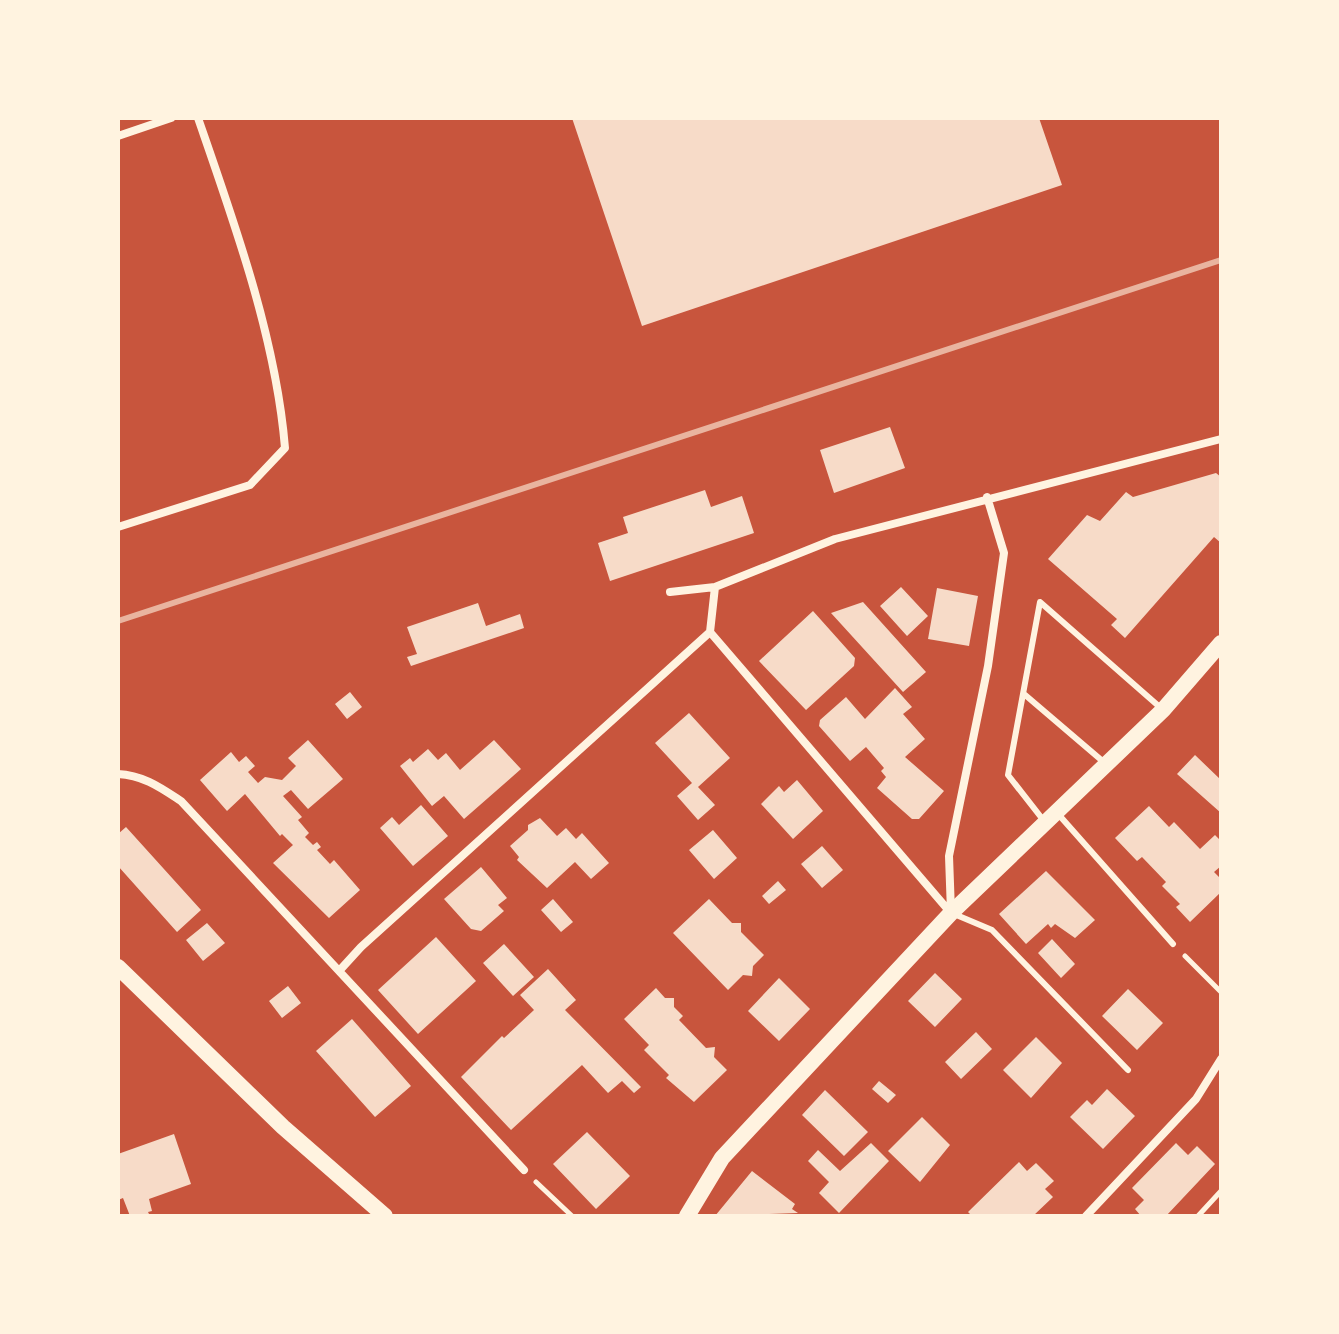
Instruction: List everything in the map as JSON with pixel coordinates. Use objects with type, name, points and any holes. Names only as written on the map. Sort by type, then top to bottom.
[{"type":"main road","points":[[687,1216],[722,1158],[951,913],[1108,765],[1163,710],[1221,643]]},
{"type":"main road","points":[[118,967],[283,1127],[385,1216]]},
{"type":"street","points":[[118,136],[171,118]]},
{"type":"street","points":[[118,527],[250,485],[285,448],[281,400],[231,212],[198,118]]},
{"type":"street","points":[[670,592],[715,587],[835,539],[987,497],[1221,439]]},
{"type":"street","points":[[951,913],[949,856],[988,666],[1004,553],[987,497]]},
{"type":"street","points":[[340,970],[361,947],[710,632],[715,587]]},
{"type":"street","points":[[710,632],[951,913]]},
{"type":"street","points":[[118,774],[132,774],[154,783],[181,801],[524,1170]]},
{"type":"street","points":[[1086,1216],[1196,1099],[1221,1059]]},
{"type":"lane","points":[[1163,710],[1040,602],[1008,775],[1173,944]]},
{"type":"lane","points":[[1024,694],[1108,765]]},
{"type":"lane","points":[[951,913],[992,930],[1128,1070]]},
{"type":"path","points":[[1173,944],[1221,992]]},
{"type":"path","points":[[524,1170],[572,1216]]},
{"type":"path","points":[[1198,1216],[1221,1191]]},
{"type":"building","points":[[572,118],[1039,118],[1062,185],[642,326]]},
{"type":"building","points":[[890,427],[905,468],[834,493],[820,450]]},
{"type":"building","points":[[1216,473],[1221,477],[1221,543],[1214,537],[1125,638],[1111,625],[1117,619],[1048,559],[1087,515],[1100,521],[1126,492],[1133,497]]},
{"type":"building","points":[[705,490],[711,507],[742,496],[754,533],[610,581],[598,543],[628,533],[623,517]]},
{"type":"building","points":[[901,587],[928,616],[907,636],[880,606]]},
{"type":"building","points":[[937,588],[978,596],[969,646],[928,639]]},
{"type":"building","points":[[863,602],[926,672],[903,692],[831,613]]},
{"type":"building","points":[[478,603],[486,626],[520,614],[524,628],[411,666],[407,657],[417,654],[407,627]]},
{"type":"building","points":[[813,611],[855,658],[854,666],[806,710],[759,661]]},
{"type":"building","points":[[895,688],[912,707],[903,714],[925,739],[905,757],[944,791],[919,819],[912,819],[877,788],[886,777],[881,771],[884,768],[866,747],[850,761],[819,726],[820,720],[846,697],[865,719]]},
{"type":"building","points":[[350,692],[362,707],[347,719],[335,704]]},
{"type":"building","points":[[689,713],[730,758],[698,787],[715,805],[698,820],[677,796],[692,783],[655,743]]},
{"type":"building","points":[[308,740],[343,779],[308,809],[291,790],[283,796],[302,817],[298,820],[309,833],[305,837],[313,845],[317,842],[321,847],[317,850],[330,864],[334,860],[360,890],[329,918],[273,863],[293,845],[282,834],[280,836],[245,794],[227,811],[200,780],[231,752],[239,762],[246,756],[255,766],[248,772],[258,783],[265,777],[282,780],[296,766],[288,758]]},
{"type":"building","points":[[494,740],[521,769],[464,819],[444,796],[432,806],[400,766],[410,758],[413,762],[428,749],[438,760],[446,753],[460,770]]},
{"type":"building","points":[[1195,755],[1221,780],[1221,813],[1177,774]]},
{"type":"building","points":[[797,780],[823,811],[793,839],[761,804],[779,786],[784,792]]},
{"type":"building","points":[[421,805],[448,836],[413,866],[380,828],[392,817],[399,825]]},
{"type":"building","points":[[1149,806],[1169,827],[1174,822],[1200,849],[1215,835],[1221,841],[1221,866],[1214,872],[1221,879],[1221,892],[1190,922],[1176,907],[1180,904],[1162,886],[1166,882],[1142,857],[1137,861],[1115,838]]},
{"type":"building","points":[[540,818],[557,836],[566,828],[576,839],[582,833],[609,863],[591,879],[575,862],[547,888],[517,860],[519,857],[510,846],[528,830],[528,825]]},
{"type":"building","points":[[126,827],[201,910],[177,932],[118,866],[118,834]]},
{"type":"building","points":[[713,830],[737,858],[714,879],[689,850]]},
{"type":"building","points":[[822,846],[843,870],[822,888],[801,864]]},
{"type":"building","points":[[481,867],[507,898],[498,905],[504,911],[481,931],[471,929],[444,899]]},
{"type":"building","points":[[1046,871],[1095,920],[1075,938],[1055,924],[1051,928],[1048,924],[1026,944],[999,914]]},
{"type":"building","points":[[778,881],[786,890],[769,904],[762,896]]},
{"type":"building","points":[[553,899],[573,922],[561,932],[541,910]]},
{"type":"building","points":[[709,899],[732,923],[741,923],[741,932],[764,955],[753,966],[752,976],[743,975],[728,990],[673,933]]},
{"type":"building","points":[[207,923],[225,943],[203,961],[186,940]]},
{"type":"building","points":[[436,937],[476,981],[418,1034],[378,990]]},
{"type":"building","points":[[1052,939],[1075,964],[1061,978],[1038,953]]},
{"type":"building","points":[[504,944],[534,977],[513,996],[483,963]]},
{"type":"building","points":[[548,969],[576,1000],[565,1010],[641,1087],[634,1093],[622,1081],[608,1093],[582,1065],[511,1130],[461,1077],[502,1036],[504,1038],[534,1010],[520,995]]},
{"type":"building","points":[[935,973],[962,999],[935,1027],[908,1001]]},
{"type":"building","points":[[779,978],[810,1009],[779,1041],[748,1011]]},
{"type":"building","points":[[288,986],[301,1003],[282,1018],[269,1001]]},
{"type":"building","points":[[656,988],[665,998],[674,998],[674,1007],[683,1016],[679,1020],[706,1048],[715,1047],[714,1057],[727,1070],[694,1102],[666,1078],[669,1075],[644,1050],[649,1045],[624,1019]]},
{"type":"building","points":[[1128,989],[1163,1023],[1137,1050],[1102,1016]]},
{"type":"building","points":[[352,1019],[411,1086],[375,1117],[316,1051]]},
{"type":"building","points":[[976,1032],[992,1049],[961,1079],[945,1062]]},
{"type":"building","points":[[1036,1037],[1062,1063],[1031,1098],[1003,1070]]},
{"type":"building","points":[[879,1081],[896,1095],[888,1103],[872,1089]]},
{"type":"building","points":[[1107,1089],[1135,1116],[1103,1149],[1070,1117],[1087,1100],[1092,1105]]},
{"type":"building","points":[[825,1090],[868,1132],[844,1156],[802,1115]]},
{"type":"building","points":[[922,1117],[950,1145],[920,1182],[888,1151]]},
{"type":"building","points":[[587,1132],[630,1176],[596,1209],[553,1164]]},
{"type":"building","points":[[174,1134],[191,1184],[149,1199],[150,1216],[130,1216],[123,1198],[118,1200],[118,1154]]},
{"type":"building","points":[[871,1143],[889,1161],[839,1213],[819,1193],[829,1182],[808,1161],[818,1150],[840,1171]]},
{"type":"building","points":[[1176,1143],[1188,1155],[1197,1146],[1215,1164],[1166,1216],[1141,1216],[1135,1209],[1144,1200],[1132,1188]]},
{"type":"building","points":[[1019,1162],[1027,1171],[1036,1163],[1054,1181],[1045,1189],[1053,1197],[1033,1216],[972,1216],[968,1212]]},
{"type":"building","points":[[752,1171],[795,1204],[792,1209],[798,1213],[715,1216]]},
{"type":"railway","points":[[118,621],[1221,260]]}]
